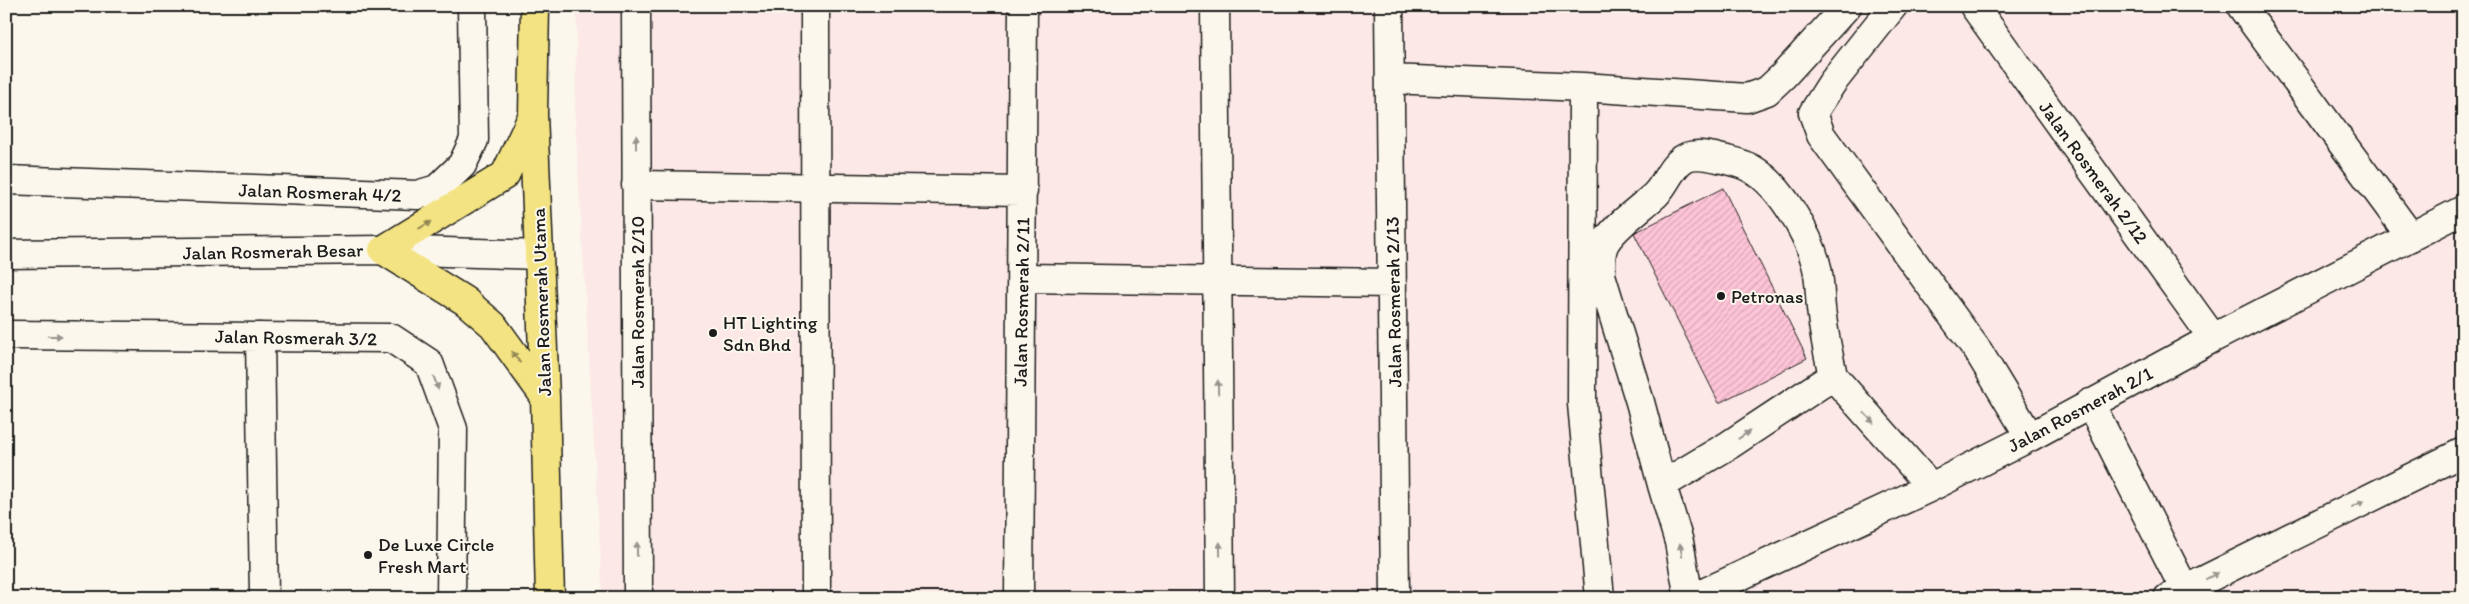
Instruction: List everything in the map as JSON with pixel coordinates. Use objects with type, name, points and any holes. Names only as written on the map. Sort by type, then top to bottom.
[{"type":"main road","name":"Jalan Rosmerah Utama","points":[[535,6],[533,114],[540,255],[551,597]]},
{"type":"main road","points":[[533,114],[505,175],[383,250],[465,301],[486,319],[545,397]]},
{"type":"street","name":"Jalan Rosmerah 4/2","points":[[6,180],[417,195],[437,189],[462,165],[474,140],[472,6]]},
{"type":"street","name":"Jalan Rosmerah 2/10","points":[[636,6],[638,598]]},
{"type":"street","points":[[815,6],[816,598]]},
{"type":"street","name":"Jalan Rosmerah 2/11","points":[[1019,598],[1023,6]]},
{"type":"street","points":[[1214,6],[1220,598]]},
{"type":"street","name":"Jalan Rosmerah 2/13","points":[[1389,6],[1395,598]]},
{"type":"street","points":[[1390,79],[1583,87],[1747,98],[1767,91],[1847,6]]},
{"type":"street","points":[[1893,6],[1832,83],[1813,113],[1821,136],[1978,351],[2030,437]]},
{"type":"street","name":"Jalan Rosmerah 2/12","points":[[1974,6],[2213,338]]},
{"type":"street","points":[[2241,6],[2411,237]]},
{"type":"street","points":[[1583,87],[1582,404],[1600,598]]},
{"type":"street","points":[[1691,598],[1679,542],[1640,402],[1601,275],[1604,245],[1635,211],[1656,193],[1673,168],[1691,155],[1736,162],[1751,168],[1772,184],[1807,237],[1816,264],[1822,316],[1833,376],[1931,487]]},
{"type":"street","points":[[636,185],[1022,191]]},
{"type":"street","name":"Jalan Rosmerah 2/1","points":[[1691,598],[1931,487],[2030,437],[2213,338],[2463,210]]},
{"type":"street","name":"Jalan Rosmerah Besar","points":[[6,254],[383,250],[540,255]]},
{"type":"street","points":[[1022,278],[1392,283]]},
{"type":"street","name":"Jalan Rosmerah 3/2","points":[[6,336],[391,338],[429,364],[453,429],[451,598]]},
{"type":"street","points":[[260,337],[264,598]]},
{"type":"street","points":[[1662,485],[1729,445],[1833,376]]},
{"type":"street","points":[[2090,403],[2181,595],[2463,452]]},
{"type":"shaded area","points":[[577,6],[2463,6],[2463,598],[603,598],[575,117]]},
{"type":"building","name":"Petronas","points":[[1723,188],[1807,358],[1719,403],[1634,233]]},
{"type":"place","name":"Petronas","points":[[1721,296]]},
{"type":"place","name":"HT Lighting Sdn Bhd","points":[[713,333]]},
{"type":"place","name":"De Luxe Circle Fresh Mart","points":[[368,555]]}]
